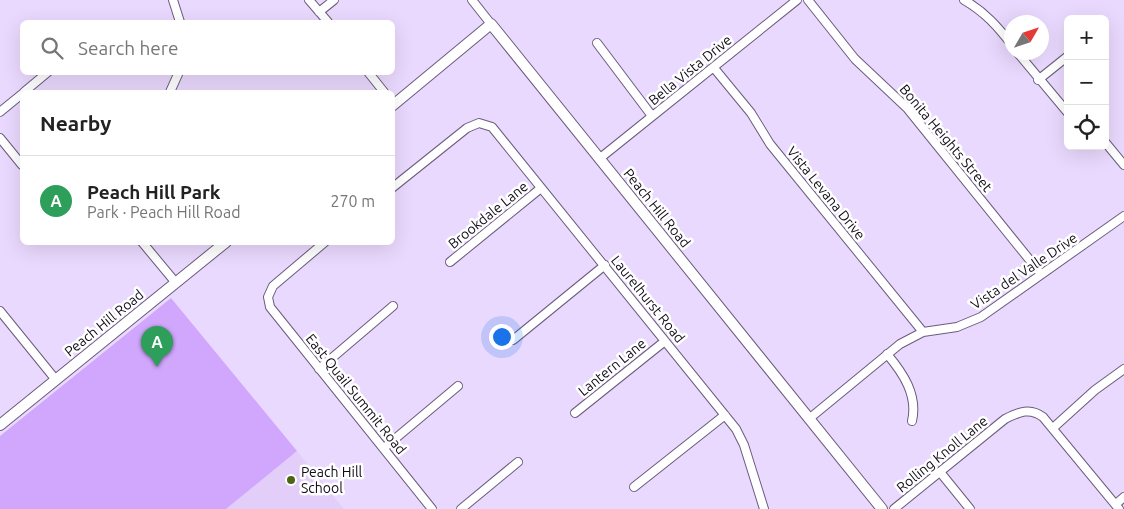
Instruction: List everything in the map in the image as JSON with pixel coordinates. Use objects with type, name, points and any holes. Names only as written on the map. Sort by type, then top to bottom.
[{"type":"street","points":[[173,0],[179,20]]},
{"type":"street","points":[[309,0],[326,20]]},
{"type":"street","points":[[319,12],[334,0]]},
{"type":"street","points":[[395,103],[491,24],[472,0]]},
{"type":"street","name":"Bella Vista Drive","points":[[599,159],[796,0]]},
{"type":"street","name":"Bonita Heights Street","points":[[808,0],[859,63],[907,108],[1041,274]]},
{"type":"street","points":[[964,0],[980,10],[995,23],[1004,35]]},
{"type":"street","name":"Peach Hill Road","points":[[491,24],[882,509]]},
{"type":"street","points":[[597,43],[652,116]]},
{"type":"street","points":[[1038,80],[1064,59]]},
{"type":"street","points":[[1023,60],[1064,109]]},
{"type":"street","name":"Vista Levana Drive","points":[[714,68],[751,113],[770,144],[923,332]]},
{"type":"street","points":[[27,90],[44,75]]},
{"type":"street","points":[[171,90],[178,75]]},
{"type":"street","points":[[370,75],[382,90]]},
{"type":"street","points":[[0,112],[20,95]]},
{"type":"street","name":"Laurelhurst Road","points":[[395,186],[467,128],[483,123],[497,132],[736,429],[744,445],[764,509]]},
{"type":"street","points":[[0,138],[20,163]]},
{"type":"street","points":[[1109,146],[1124,164]]},
{"type":"street","name":"Brookdale Lane","points":[[450,262],[541,188]]},
{"type":"street","name":"Vista del Valle Drive","points":[[810,418],[887,354],[923,332],[968,323],[981,317],[1124,216]]},
{"type":"street","points":[[144,245],[176,283]]},
{"type":"street","name":"Peach Hill Road","points":[[0,425],[222,245]]},
{"type":"street","name":"East Quail Summit Road","points":[[321,245],[285,275],[269,292],[269,303],[277,318],[432,509]]},
{"type":"street","points":[[513,340],[605,265]]},
{"type":"street","points":[[319,369],[393,306]]},
{"type":"street","points":[[0,311],[56,380]]},
{"type":"street","name":"Lantern Lane","points":[[575,413],[665,341]]},
{"type":"street","points":[[887,354],[896,364],[911,391],[914,402],[912,421]]},
{"type":"street","points":[[1124,369],[1095,390],[1053,428],[1118,507],[1124,497]]},
{"type":"street","points":[[384,448],[458,386]]},
{"type":"street","name":"Rolling Knoll Lane","points":[[894,509],[1006,419],[1019,412],[1030,411],[1041,415],[1053,428]]},
{"type":"street","points":[[634,487],[725,415]]},
{"type":"street","points":[[460,509],[518,462]]},
{"type":"street","points":[[940,472],[970,509]]},
{"type":"shaded area","points":[[171,298],[297,451],[226,509],[0,509],[0,436]]},
{"type":"shaded area","name":"Peach Hill School","points":[[297,451],[344,509],[226,509]]},
{"type":"place","name":"Peach Hill Park","points":[[157,367]]},
{"type":"place","name":"Peach Hill School","points":[[291,480]]}]
